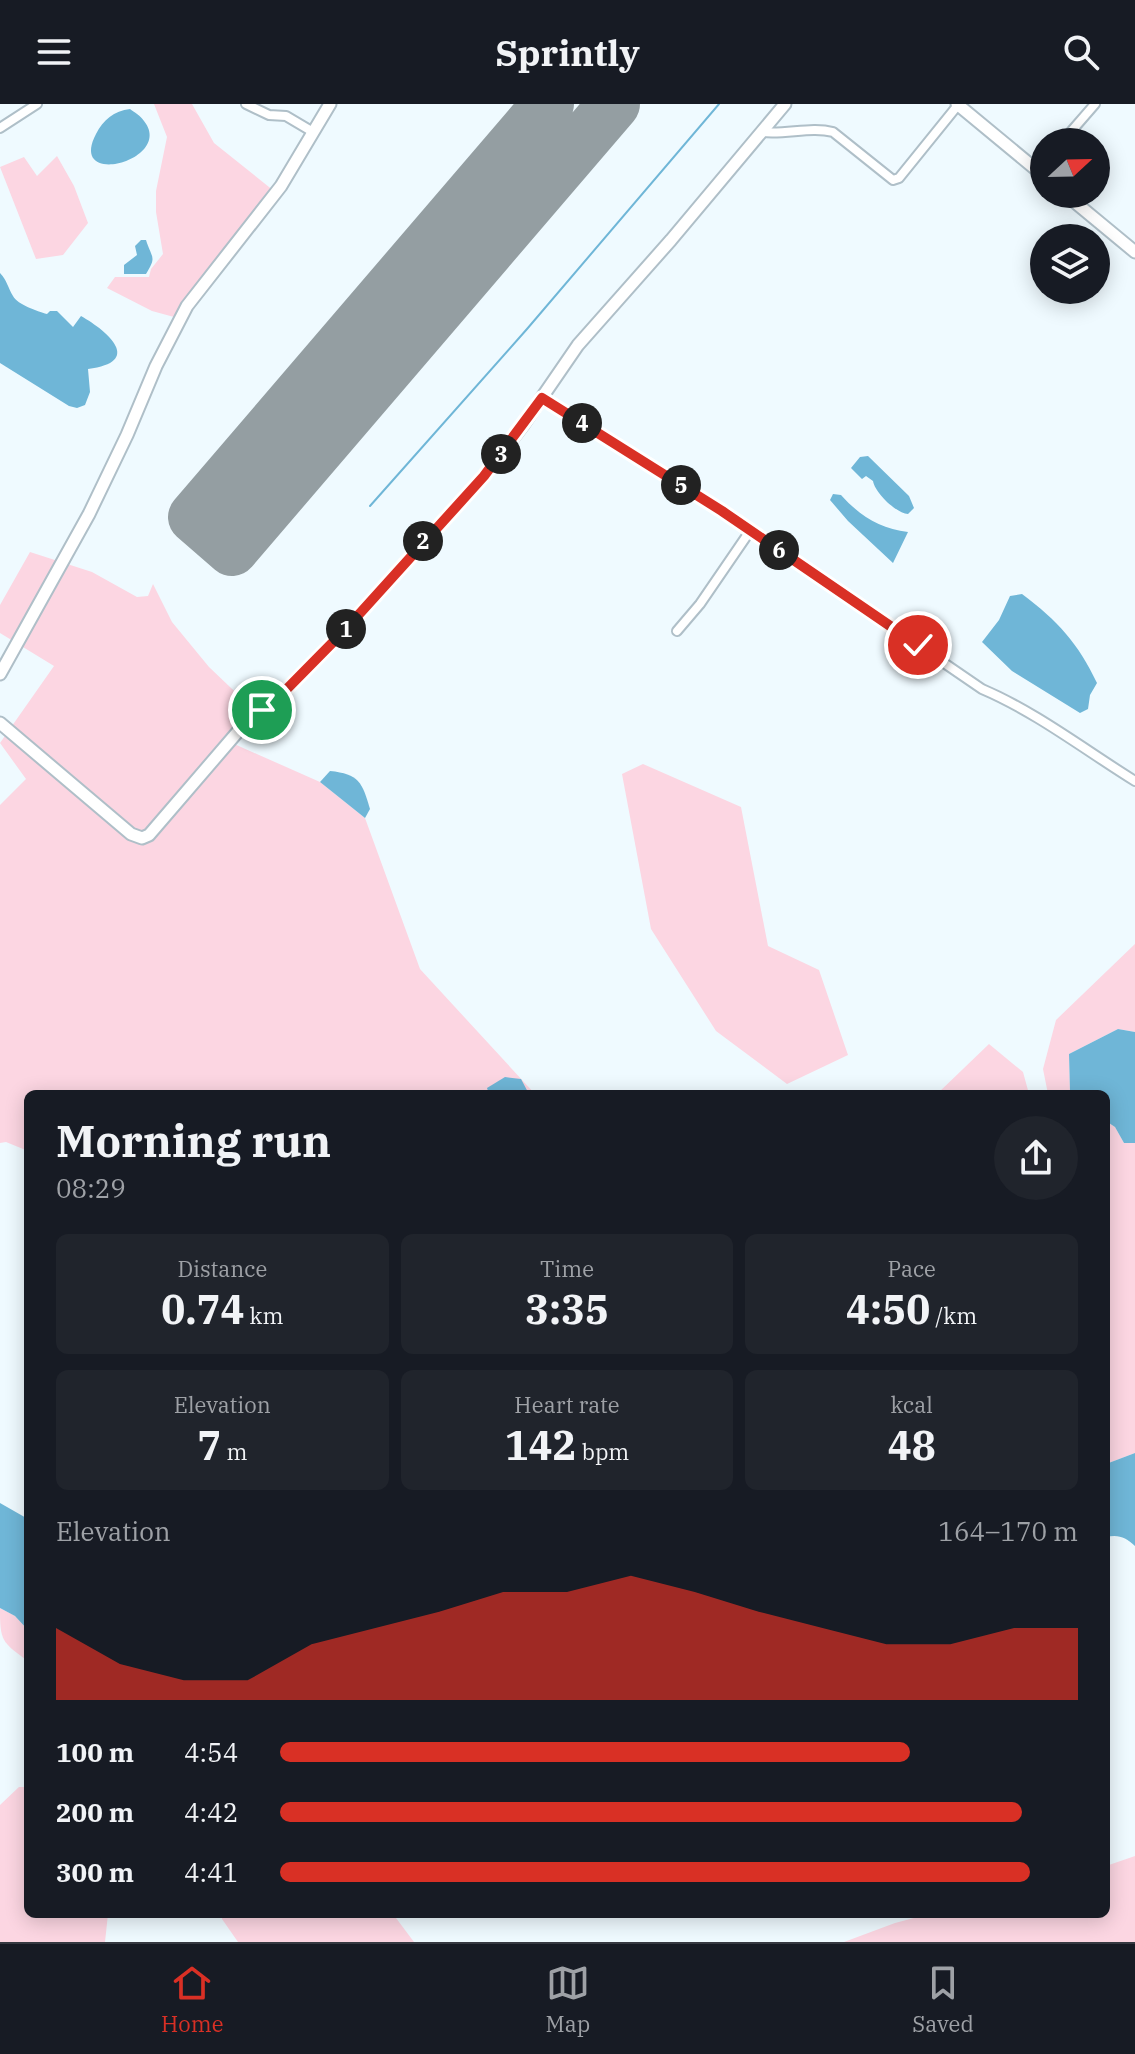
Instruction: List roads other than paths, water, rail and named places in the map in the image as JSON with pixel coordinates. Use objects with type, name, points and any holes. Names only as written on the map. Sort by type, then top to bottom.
[{"type":"main road","points":[[0,674],[89,514],[156,366],[187,306],[281,186],[330,104]]},
{"type":"main road","points":[[0,723],[131,834],[142,838],[149,835],[247,721],[275,701],[343,632],[484,476],[578,345],[785,104]]},
{"type":"main road","points":[[958,104],[1030,161]]},
{"type":"main road","points":[[1082,208],[1135,252]]},
{"type":"street","points":[[0,128],[37,104]]},
{"type":"street","points":[[246,104],[269,115],[286,116],[313,132]]},
{"type":"street","points":[[762,132],[823,129],[833,132],[893,180],[899,178],[911,164],[958,104]]},
{"type":"street","points":[[1074,128],[1095,104]]},
{"type":"street","points":[[542,398],[750,531],[982,689],[1135,781]]},
{"type":"street","points":[[677,631],[700,604],[750,531]]},
{"type":"water","points":[[130,109],[144,121],[150,135],[146,147],[135,157],[121,163],[96,161],[91,151],[99,129],[114,114]]},
{"type":"water","points":[[146,240],[152,254],[146,274],[124,274],[124,265],[137,255],[135,246]]},
{"type":"water","points":[[0,273],[19,302],[47,314],[57,311],[73,327],[81,316],[102,330],[116,346],[114,360],[88,369],[90,392],[85,405],[77,408],[69,406],[0,363]]},
{"type":"water","points":[[868,456],[909,496],[914,508],[908,514],[892,506],[873,481],[866,476],[862,479],[851,468],[860,457]]},
{"type":"water","points":[[833,494],[841,495],[855,509],[879,524],[908,532],[893,563],[848,521],[830,500]]},
{"type":"water","points":[[1022,594],[1066,634],[1090,669],[1097,683],[1090,695],[1088,709],[1080,713],[1012,671],[982,642],[999,620],[1010,596]]},
{"type":"water","points":[[330,771],[347,774],[358,781],[370,809],[365,818],[320,782]]},
{"type":"water","points":[[1118,1029],[1135,1032],[1135,1143],[1124,1143],[1110,1124],[1110,1090],[1070,1090],[1069,1054]]},
{"type":"water","points":[[505,1077],[521,1079],[527,1090],[488,1090]]},
{"type":"water","points":[[1135,1453],[1135,1546],[1122,1537],[1110,1536],[1110,1462]]},
{"type":"water","points":[[0,1503],[24,1517],[24,1626],[15,1616],[0,1608]]},
{"type":"waterway","points":[[370,506],[527,329],[719,104]]}]
